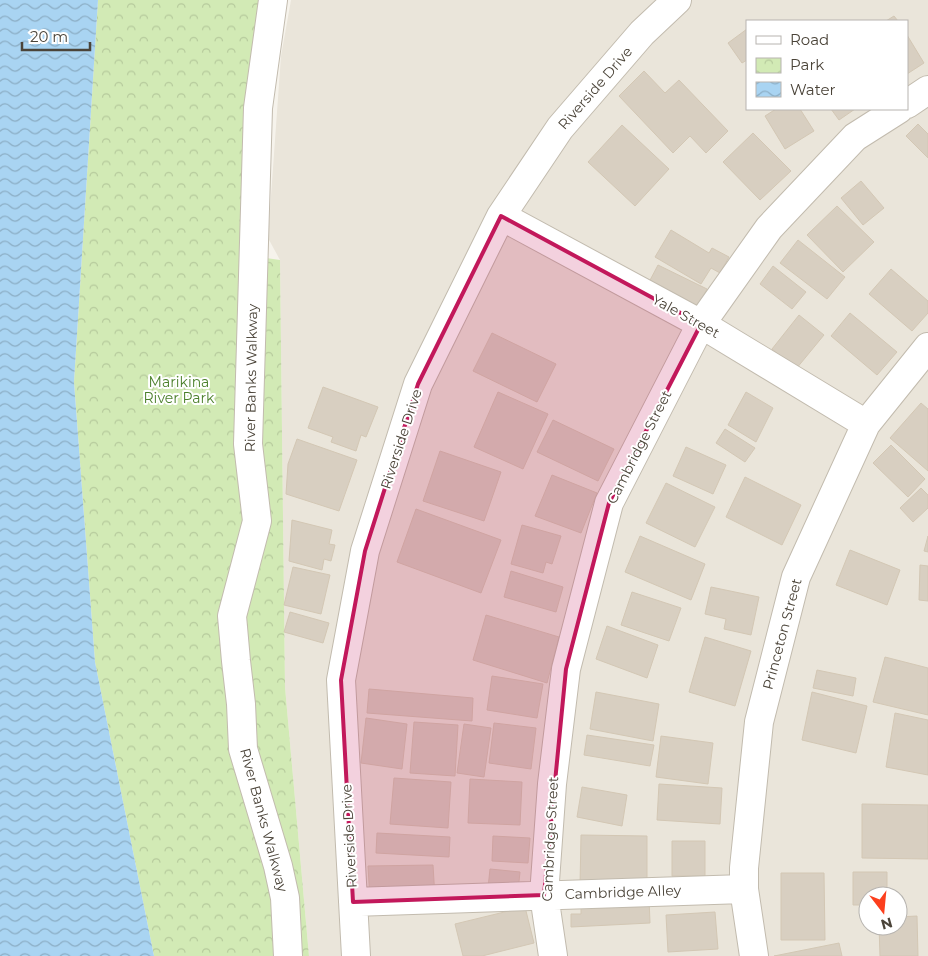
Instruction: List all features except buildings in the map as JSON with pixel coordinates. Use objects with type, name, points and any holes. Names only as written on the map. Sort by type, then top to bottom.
[{"type":"street","name":"River Banks Walkway","points":[[273,0],[258,118],[248,444],[257,521],[232,616],[241,704],[243,750],[278,866],[285,898],[288,956]]},
{"type":"street","name":"Riverside Drive","points":[[356,956],[341,680],[365,552],[418,384],[501,216],[560,128],[642,33],[677,0]]},
{"type":"street","points":[[908,103],[928,90]]},
{"type":"street","name":"Cambridge Street","points":[[553,956],[544,895],[552,784],[566,669],[609,503],[701,324],[769,228],[855,137],[897,110]]},
{"type":"street","name":"Yale Street","points":[[501,216],[701,324],[866,424]]},
{"type":"street","name":"Princeton Street","points":[[754,956],[744,889],[744,868],[759,722],[796,577],[866,424],[928,347]]},
{"type":"street","name":"Cambridge Alley","points":[[353,902],[744,889]]},
{"type":"highlighted area","points":[[501,216],[701,324],[609,503],[566,669],[544,895],[353,902],[341,680],[365,551],[418,384]]},
{"type":"shaded area","points":[[291,0],[928,0],[928,956],[309,956],[285,687],[280,260],[268,238],[281,56]]},
{"type":"green space","name":"Marikina River Park","points":[[98,0],[264,0],[245,255],[280,260],[285,687],[309,956],[154,956],[95,662],[74,382]]},
{"type":"water","points":[[0,0],[98,0],[74,382],[95,662],[154,956],[0,956]]}]
